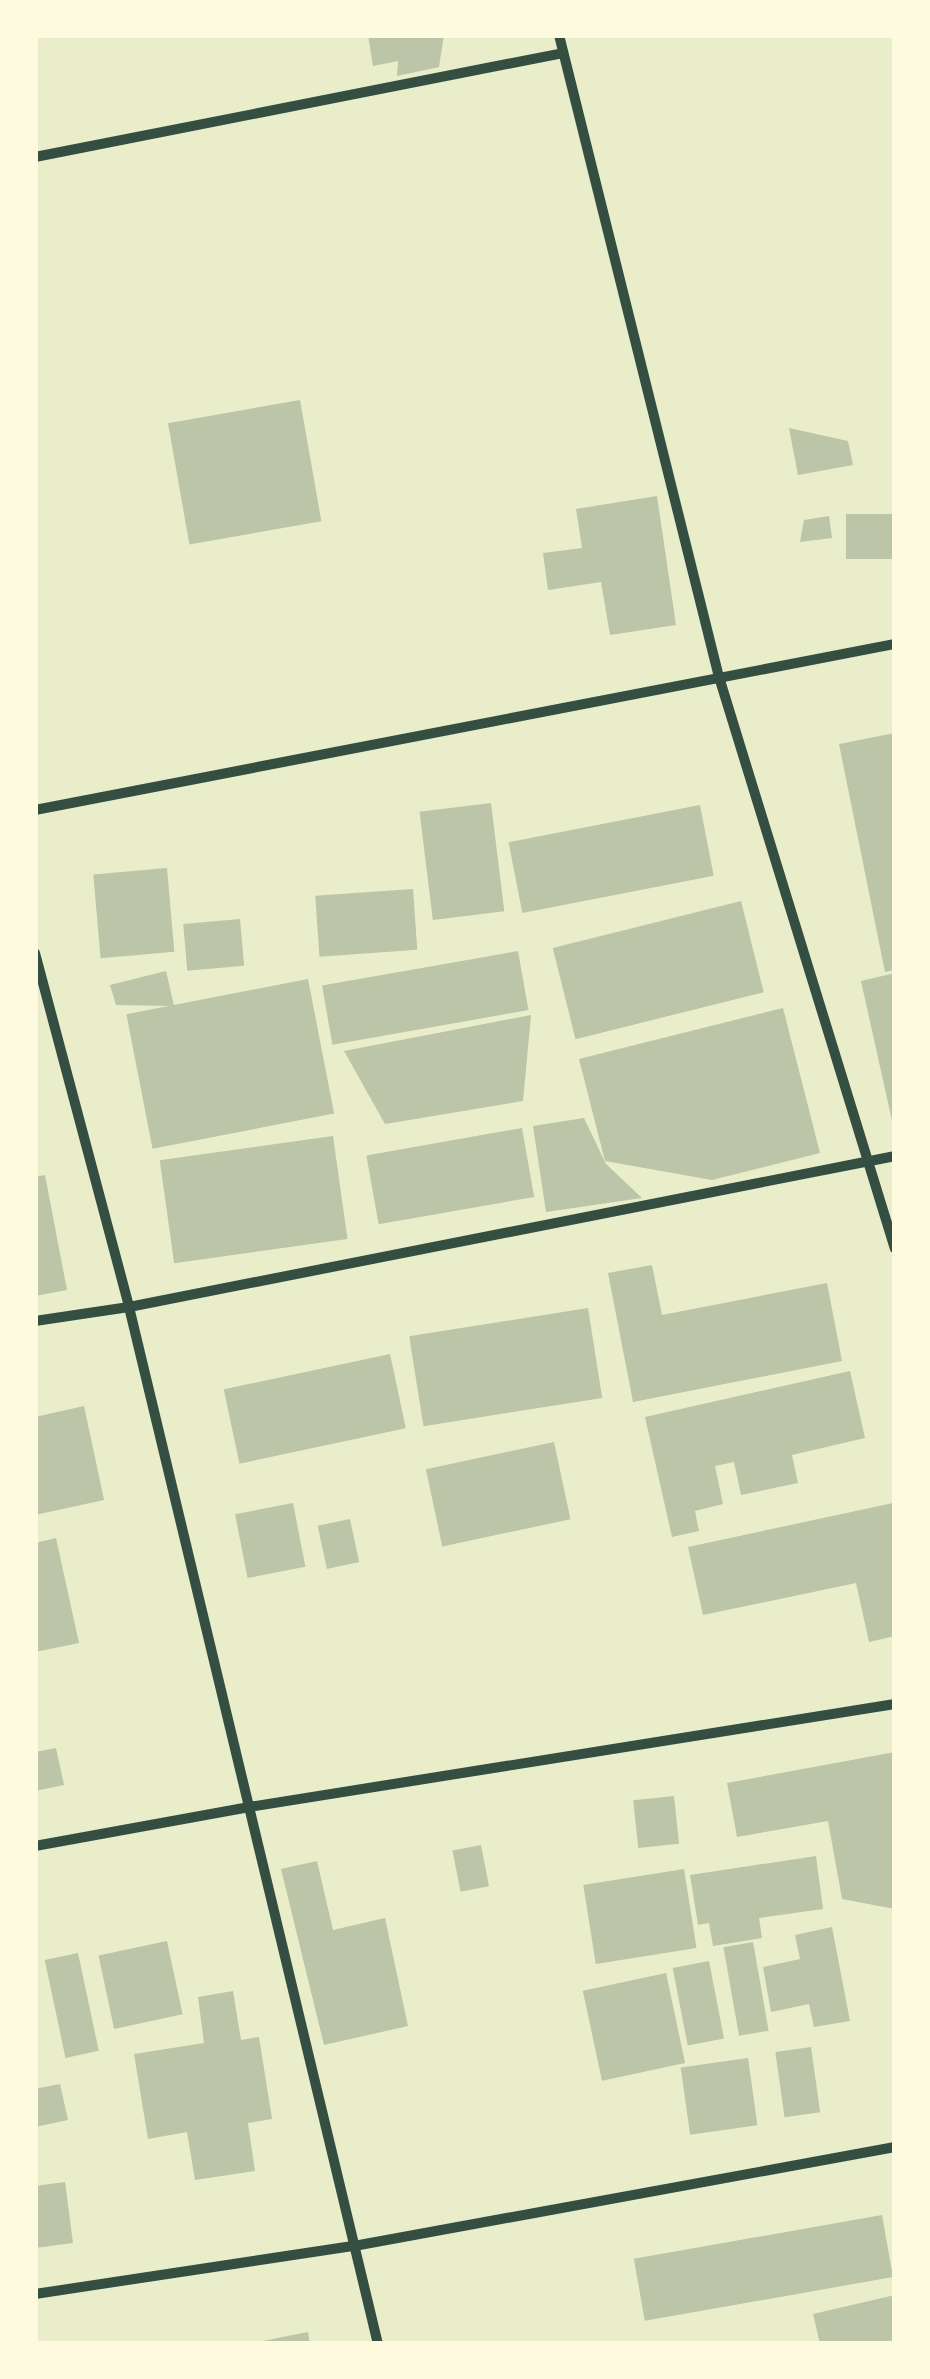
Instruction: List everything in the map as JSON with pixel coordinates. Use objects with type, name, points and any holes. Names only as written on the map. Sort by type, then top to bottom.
[{"type":"street","points":[[559,35],[719,677],[895,1249]]},
{"type":"street","points":[[35,158],[564,53]]},
{"type":"street","points":[[35,810],[895,644]]},
{"type":"street","points":[[35,953],[130,1307],[378,2344]]},
{"type":"street","points":[[35,1321],[130,1307],[895,1156]]},
{"type":"street","points":[[35,1846],[249,1806],[895,1704]]},
{"type":"street","points":[[35,2294],[354,2246],[895,2147]]},
{"type":"building","points":[[368,35],[444,35],[439,67],[397,76],[398,61],[373,66]]},
{"type":"building","points":[[300,400],[321,521],[189,544],[168,423]]},
{"type":"building","points":[[789,428],[848,441],[853,465],[798,475]]},
{"type":"building","points":[[657,496],[676,625],[610,635],[601,582],[548,590],[543,553],[582,548],[576,509]]},
{"type":"building","points":[[846,514],[895,514],[895,559],[846,559]]},
{"type":"building","points":[[829,516],[832,538],[800,542],[804,520]]},
{"type":"building","points":[[895,733],[895,970],[885,972],[839,744]]},
{"type":"building","points":[[491,803],[504,911],[433,920],[420,812]]},
{"type":"building","points":[[700,805],[714,876],[522,913],[509,842]]},
{"type":"building","points":[[167,868],[174,952],[101,958],[93,874]]},
{"type":"building","points":[[413,889],[417,950],[319,957],[315,896]]},
{"type":"building","points":[[741,901],[764,992],[576,1039],[553,948]]},
{"type":"building","points":[[240,919],[244,966],[187,971],[183,924]]},
{"type":"building","points":[[518,951],[528,1010],[332,1045],[322,986]]},
{"type":"building","points":[[166,971],[174,1006],[116,1005],[110,985]]},
{"type":"building","points":[[895,973],[895,1125],[893,1125],[861,981]]},
{"type":"building","points":[[308,979],[334,1113],[153,1149],[126,1014]]},
{"type":"building","points":[[783,1008],[820,1153],[712,1180],[605,1161],[579,1059]]},
{"type":"building","points":[[531,1015],[523,1101],[385,1124],[344,1051]]},
{"type":"building","points":[[584,1118],[606,1164],[642,1198],[546,1212],[533,1126]]},
{"type":"building","points":[[522,1128],[534,1197],[379,1224],[366,1155]]},
{"type":"building","points":[[333,1136],[347,1239],[174,1263],[160,1160]]},
{"type":"building","points":[[45,1175],[67,1290],[35,1296],[35,1177]]},
{"type":"building","points":[[652,1265],[662,1315],[827,1283],[842,1361],[633,1402],[608,1273]]},
{"type":"building","points":[[588,1308],[602,1398],[423,1426],[409,1336]]},
{"type":"building","points":[[390,1354],[406,1428],[240,1464],[224,1389]]},
{"type":"building","points":[[850,1371],[865,1438],[792,1455],[798,1483],[741,1495],[734,1462],[715,1466],[723,1504],[695,1511],[699,1531],[672,1537],[645,1417]]},
{"type":"building","points":[[84,1406],[104,1500],[35,1515],[35,1417]]},
{"type":"building","points":[[554,1442],[570,1519],[442,1547],[426,1469]]},
{"type":"building","points":[[293,1503],[305,1567],[247,1578],[235,1514]]},
{"type":"building","points":[[893,1503],[895,1636],[869,1642],[856,1583],[703,1615],[688,1547]]},
{"type":"building","points":[[350,1519],[359,1562],[327,1569],[318,1526]]},
{"type":"building","points":[[56,1538],[79,1643],[35,1652],[35,1543]]},
{"type":"building","points":[[56,1748],[64,1785],[35,1791],[35,1752]]},
{"type":"building","points":[[895,1752],[895,1909],[842,1899],[828,1821],[737,1837],[727,1783]]},
{"type":"building","points":[[674,1796],[679,1844],[638,1848],[633,1800]]},
{"type":"building","points":[[481,1845],[489,1886],[461,1892],[453,1851]]},
{"type":"building","points":[[816,1856],[823,1909],[759,1918],[762,1938],[713,1946],[709,1923],[698,1925],[690,1875]]},
{"type":"building","points":[[317,1861],[333,1930],[385,1918],[408,2026],[324,2045],[281,1869]]},
{"type":"building","points":[[684,1869],[697,1948],[596,1964],[583,1885]]},
{"type":"building","points":[[832,1927],[850,2021],[814,2027],[809,2004],[771,2012],[763,1967],[800,1959],[795,1935]]},
{"type":"building","points":[[167,1941],[183,2014],[114,2029],[99,1956]]},
{"type":"building","points":[[753,1942],[769,2031],[739,2036],[723,1947]]},
{"type":"building","points":[[78,1953],[99,2051],[66,2058],[45,1960]]},
{"type":"building","points":[[709,1961],[724,2039],[688,2046],[673,1968]]},
{"type":"building","points":[[666,1973],[685,2063],[602,2081],[583,1991]]},
{"type":"building","points":[[233,1991],[241,2040],[259,2037],[272,2119],[248,2123],[255,2171],[195,2180],[187,2132],[148,2139],[134,2054],[204,2043],[198,1997]]},
{"type":"building","points":[[811,2047],[820,2112],[785,2117],[775,2052]]},
{"type":"building","points":[[748,2058],[757,2125],[690,2135],[681,2067]]},
{"type":"building","points":[[60,2084],[68,2120],[35,2127],[35,2089]]},
{"type":"building","points":[[65,2182],[73,2243],[35,2248],[35,2186]]},
{"type":"building","points":[[882,2215],[893,2277],[645,2321],[634,2259]]},
{"type":"building","points":[[895,2295],[895,2344],[820,2344],[813,2314]]},
{"type":"building","points":[[308,2332],[310,2344],[258,2342]]}]
